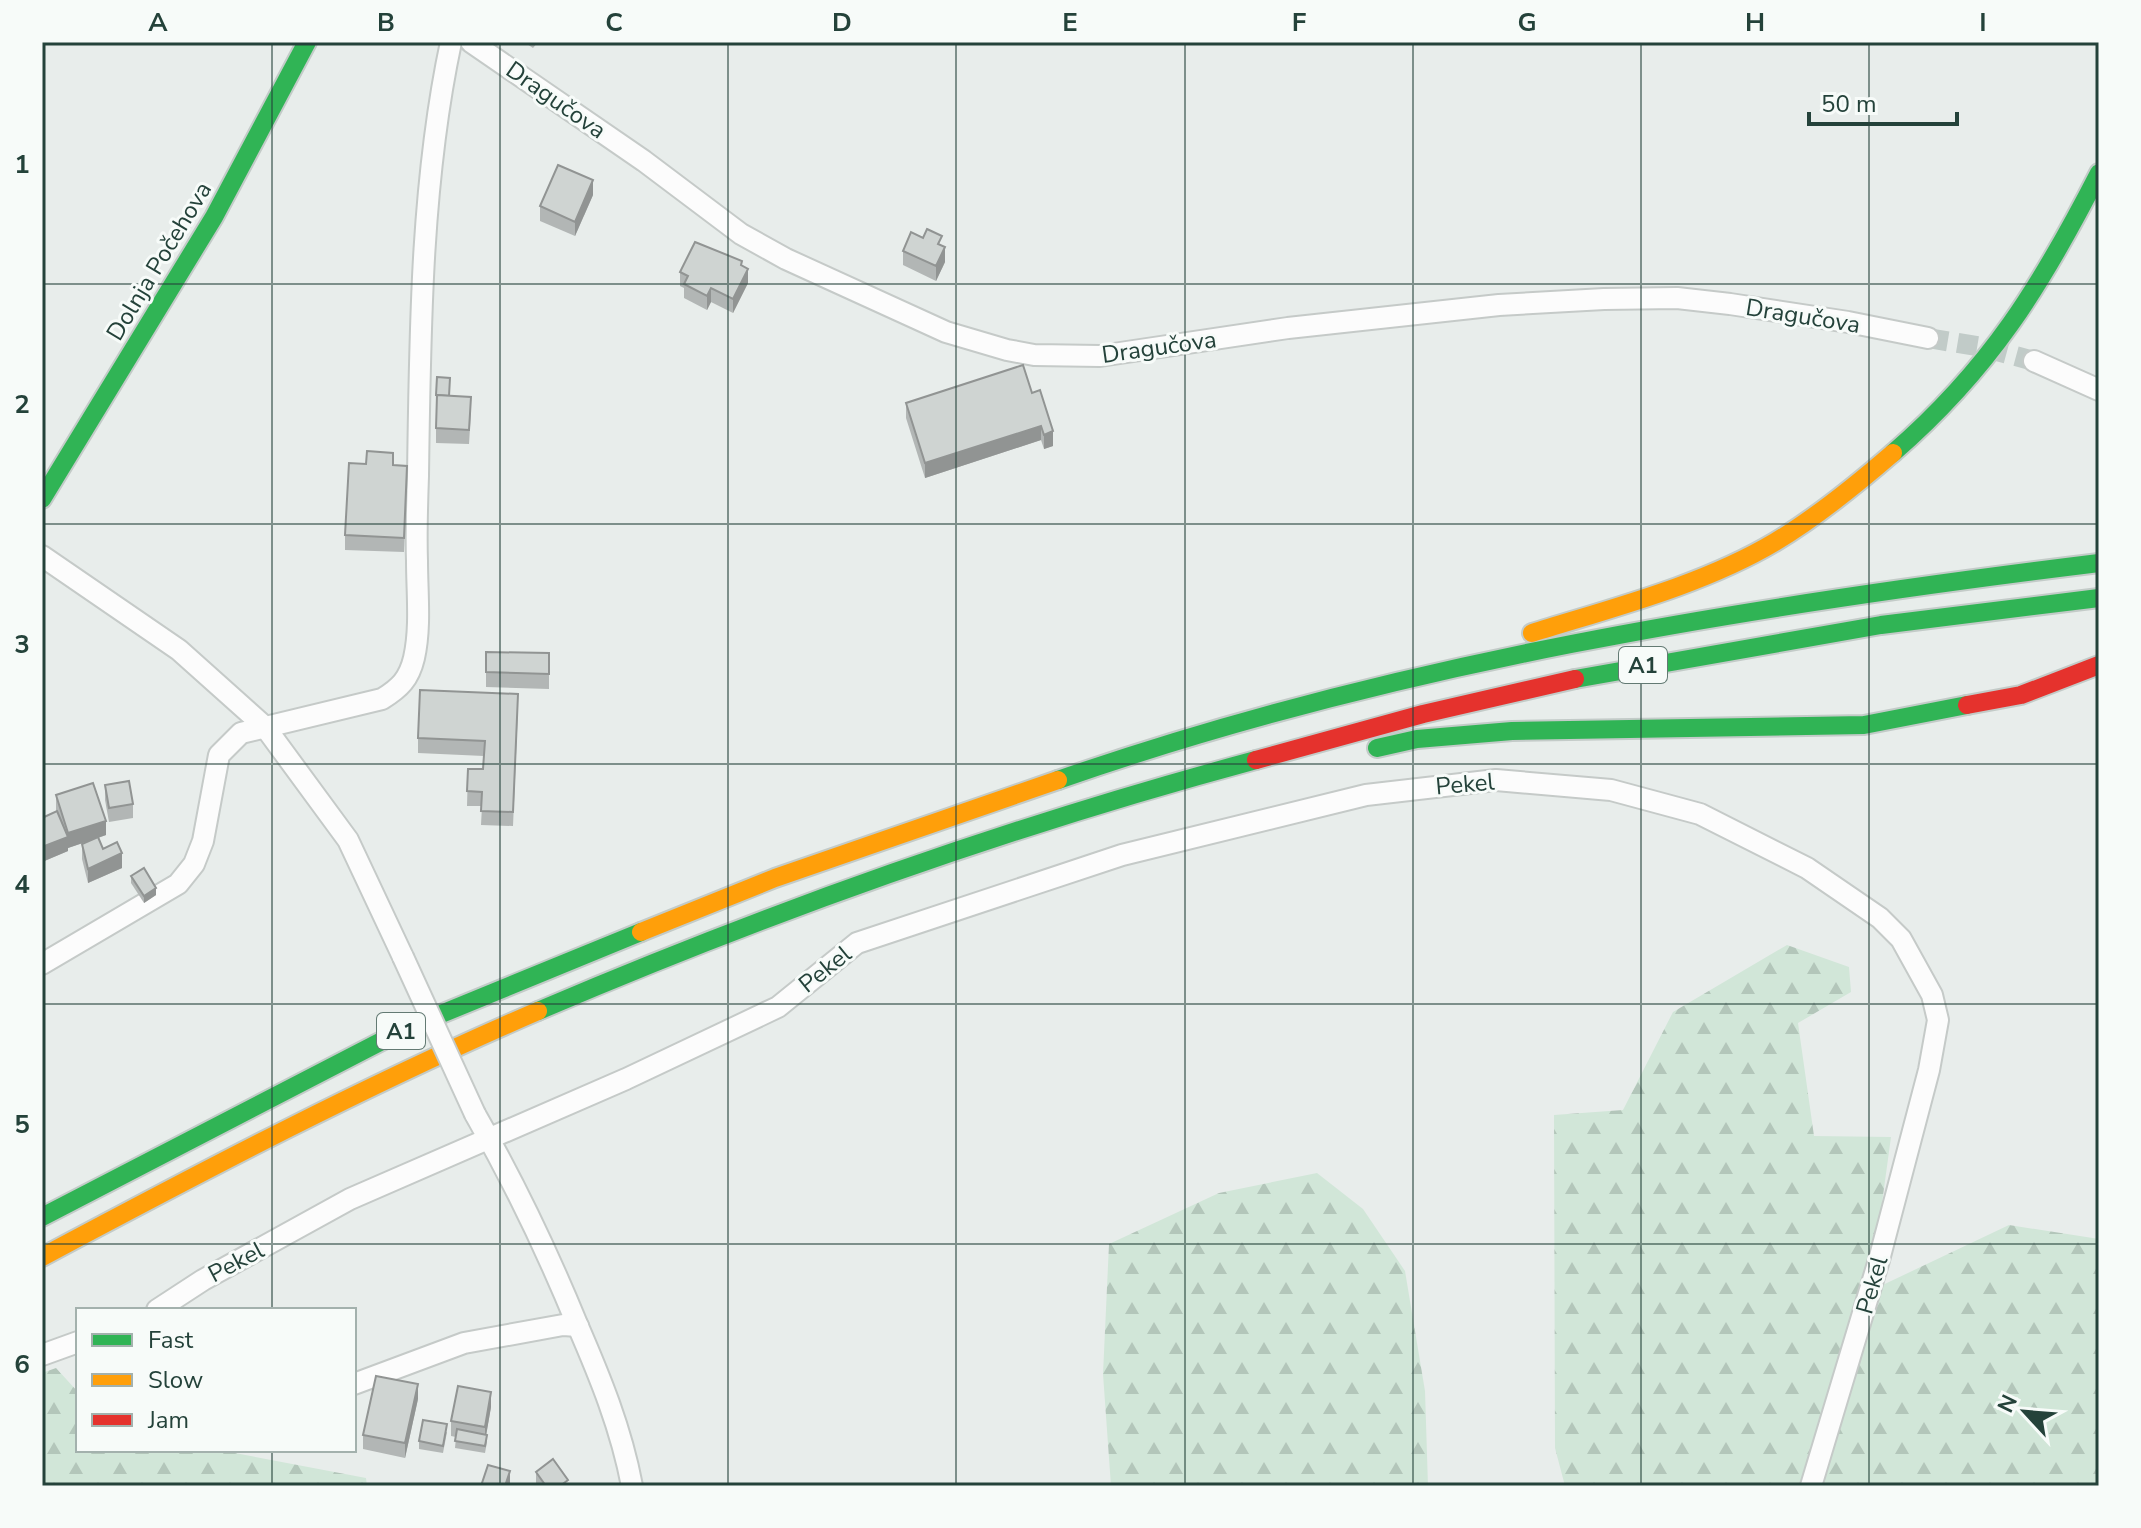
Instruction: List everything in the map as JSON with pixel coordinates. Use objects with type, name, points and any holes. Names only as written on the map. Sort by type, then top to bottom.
[{"type":"main road","name":"Dolnja Počehova","points":[[42,499],[199,244],[272,115],[307,42]]},
{"type":"main road","points":[[1332,698],[1363,675],[1498,643],[1670,589],[1773,543],[1796,528],[1853,488],[1936,416],[2003,339],[2058,253],[2099,173]]},
{"type":"main road","name":"A1","points":[[42,1217],[407,1028],[761,884],[1069,775],[1332,698],[1497,660],[1870,591],[2028,569],[2099,563]]},
{"type":"main road","name":"A1","points":[[42,1257],[206,1169],[420,1062],[597,986],[936,855],[1227,765],[1612,670],[1881,625],[2099,598]]},
{"type":"main road","points":[[1227,765],[1271,769],[1417,739],[1512,731],[1864,725],[2021,695],[2099,665]]},
{"type":"street","points":[[42,964],[178,884],[194,864],[203,841],[219,755],[241,733],[382,699],[399,689],[414,656],[427,215],[441,90],[451,42]]},
{"type":"street","name":"Dragučova","points":[[471,42],[644,161],[741,234],[786,259],[946,332],[1007,350],[1034,355],[1100,356],[1288,328],[1499,305],[1677,298],[1848,322],[1928,338]]},
{"type":"street","points":[[2034,361],[2099,390]]},
{"type":"street","points":[[42,556],[179,650],[265,727],[348,840],[475,1114],[541,1237],[602,1378],[624,1444],[632,1486]]},
{"type":"street","name":"Pekel","points":[[162,1308],[203,1280],[350,1199],[778,1007],[857,943],[1122,855],[1366,795],[1496,780],[1611,790],[1700,814],[1807,868],[1880,918],[1901,939],[1932,995],[1938,1020],[1929,1070],[1879,1260],[1811,1486]]},
{"type":"street","points":[[356,1383],[464,1343],[563,1325],[578,1326]]},
{"type":"street","points":[[42,1355],[76,1343]]},
{"type":"green space","points":[[1787,945],[1849,967],[1851,992],[1798,1023],[1814,1136],[1891,1137],[1870,1291],[2009,1225],[2099,1239],[2099,1486],[1565,1486],[1555,1448],[1554,1115],[1623,1110],[1673,1012]]},
{"type":"green space","points":[[1317,1173],[1363,1209],[1405,1271],[1425,1391],[1428,1486],[1111,1486],[1103,1374],[1109,1244],[1219,1193]]},
{"type":"green space","points":[[56,1368],[76,1390],[76,1452],[230,1452],[366,1478],[367,1486],[42,1486],[42,1373]]},
{"type":"building","points":[[558,165],[593,180],[575,222],[540,206]]},
{"type":"building","points":[[927,229],[942,236],[938,244],[945,247],[936,266],[903,251],[911,232],[923,238]]},
{"type":"building","points":[[695,242],[742,261],[741,265],[748,269],[733,299],[711,288],[707,296],[684,284],[688,276],[680,272]]},
{"type":"building","points":[[1023,365],[1032,393],[1040,390],[1053,431],[1044,435],[1041,426],[925,463],[906,403]]},
{"type":"building","points":[[437,377],[450,378],[449,396],[436,395]]},
{"type":"building","points":[[437,395],[471,397],[469,430],[436,428]]},
{"type":"building","points":[[367,451],[393,453],[393,465],[407,466],[404,538],[345,535],[349,463],[366,464]]},
{"type":"building","points":[[486,652],[549,653],[549,674],[486,672]]},
{"type":"building","points":[[420,690],[518,694],[513,812],[481,811],[482,792],[467,791],[468,769],[483,769],[485,741],[418,738]]},
{"type":"building","points":[[129,781],[133,804],[109,808],[105,785]]},
{"type":"building","points":[[93,783],[106,821],[68,833],[56,795]]},
{"type":"building","points":[[57,811],[68,837],[42,847],[42,818]]},
{"type":"building","points":[[98,837],[103,849],[117,842],[122,853],[88,869],[82,844]]},
{"type":"building","points":[[144,868],[156,888],[144,896],[131,876]]},
{"type":"building","points":[[376,1376],[418,1384],[405,1443],[363,1435]]},
{"type":"building","points":[[458,1386],[491,1392],[485,1427],[451,1421]]},
{"type":"building","points":[[423,1420],[447,1424],[443,1446],[419,1441]]},
{"type":"building","points":[[457,1429],[487,1435],[485,1446],[455,1441]]},
{"type":"building","points":[[553,1459],[568,1480],[560,1486],[546,1486],[536,1472]]},
{"type":"building","points":[[488,1465],[510,1471],[505,1486],[481,1486]]},
{"type":"tunnel","points":[[1928,338],[1982,347],[2034,361]]},
{"type":"traffic: fast","points":[[42,499],[214,217],[307,42]]},
{"type":"traffic: fast","points":[[1893,453],[1958,390],[2011,324],[2056,253],[2099,173]]},
{"type":"traffic: fast","points":[[1058,780],[1185,739],[1442,671],[1704,620],[2099,563]]},
{"type":"traffic: fast","points":[[1575,679],[1881,625],[2099,598]]},
{"type":"traffic: fast","points":[[1377,748],[1417,739],[1512,731],[1864,725],[1967,705]]},
{"type":"traffic: fast","points":[[538,1011],[714,939],[893,873],[1073,813],[1256,760]]},
{"type":"traffic: fast","points":[[42,1217],[407,1028],[641,932]]},
{"type":"traffic: slow","points":[[1532,633],[1688,583],[1747,557],[1821,511],[1893,453]]},
{"type":"traffic: slow","points":[[641,932],[775,878],[1058,780]]},
{"type":"traffic: slow","points":[[42,1257],[349,1098],[538,1011]]},
{"type":"traffic: jam","points":[[1967,705],[2021,695],[2099,665]]},
{"type":"traffic: jam","points":[[1256,760],[1423,714],[1575,679]]}]
